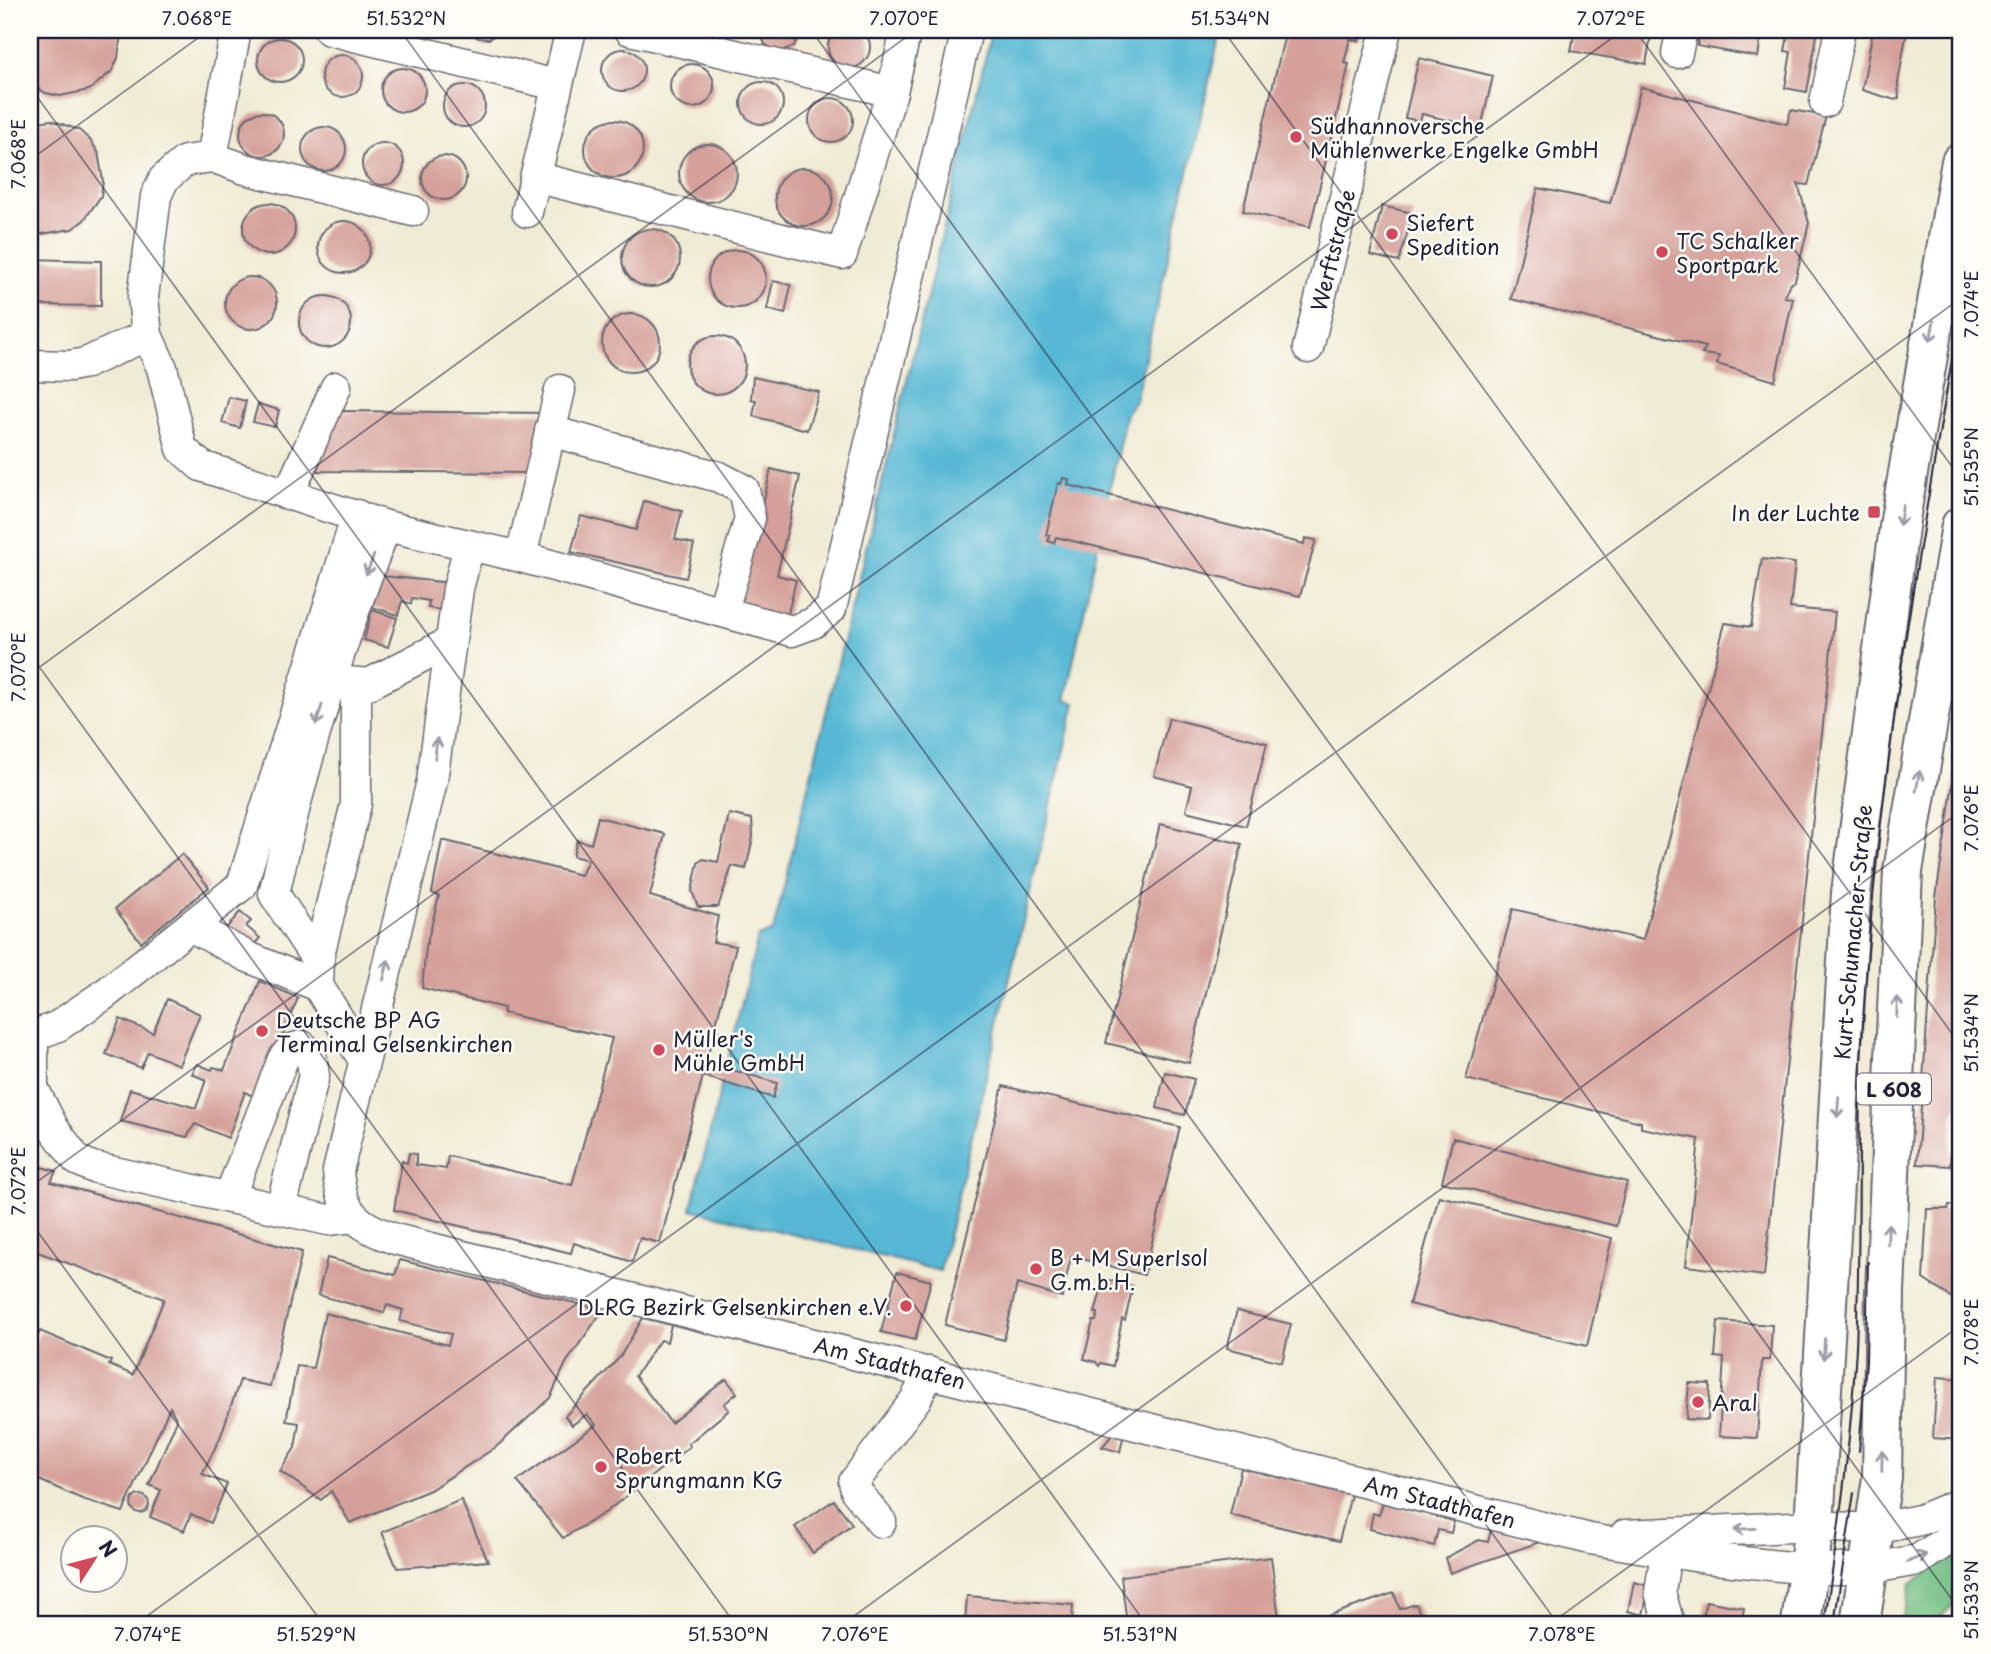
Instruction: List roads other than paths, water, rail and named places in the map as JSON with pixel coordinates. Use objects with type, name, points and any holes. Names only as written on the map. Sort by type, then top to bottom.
[{"type":"main road","name":"Kurt-Schumacher-Straße","points":[[1801,1624],[1814,1526],[1851,893],[1900,520],[1961,162]]},
{"type":"main road","name":"L 608","points":[[1860,1624],[1881,1478],[1885,1292],[1903,871],[1961,526]]},
{"type":"street","points":[[212,157],[236,30]]},
{"type":"street","points":[[329,30],[556,85]]},
{"type":"street","points":[[527,212],[571,30]]},
{"type":"street","points":[[630,30],[892,92]]},
{"type":"street","points":[[535,177],[842,254],[892,92],[905,30]]},
{"type":"street","points":[[413,211],[245,169],[212,157],[194,157],[176,166],[164,179],[156,196],[143,297],[147,335],[162,368],[181,449],[201,466],[386,526],[723,610],[792,631],[813,623],[831,609],[967,30]]},
{"type":"street","name":"Werftstraße","points":[[1308,348],[1386,30]]},
{"type":"street","points":[[1825,103],[1840,30]]},
{"type":"street","points":[[30,365],[86,363],[147,335]]},
{"type":"street","points":[[288,495],[336,387]]},
{"type":"street","points":[[521,558],[560,390]]},
{"type":"street","points":[[550,431],[719,477],[744,490],[750,518],[723,610]]},
{"type":"street","points":[[357,515],[242,886],[105,994],[58,1026],[31,1035],[32,1089],[54,1129],[77,1160],[92,1167],[328,1220],[353,1217],[340,1192],[338,1171],[432,781],[458,589],[469,547]]},
{"type":"street","points":[[318,974],[356,804],[343,682],[355,603],[386,526]]},
{"type":"street","points":[[343,682],[369,684],[450,642]]},
{"type":"street","points":[[343,682],[298,785],[274,894],[364,1060]]},
{"type":"street","points":[[192,927],[248,957],[318,974]]},
{"type":"street","points":[[229,1198],[283,1059],[291,1049],[302,1046],[311,1054],[314,1075],[281,1208]]},
{"type":"street","name":"Am Stadthafen","points":[[353,1217],[368,1230],[395,1239],[1590,1539],[1666,1552],[1808,1569],[1867,1569],[1917,1560],[1961,1531]]},
{"type":"street","points":[[881,1522],[856,1491],[854,1482],[916,1399],[929,1372]]},
{"type":"street","name":"Am Stadthafen","points":[[1590,1539],[1658,1531],[1814,1526],[1873,1529],[1920,1520],[1961,1503]]},
{"type":"street","points":[[1666,1552],[1660,1592],[1669,1624]]},
{"type":"water","points":[[992,30],[1221,30],[1135,401],[1126,413],[1065,700],[1075,703],[940,1271],[691,1209],[758,937],[773,931]]},
{"type":"tram line","points":[[1824,1624],[1844,1486],[1854,1382],[1861,1062],[1879,842],[1915,575],[1961,309]]},
{"type":"tram line","points":[[1859,1451],[1866,1362],[1868,1262]]},
{"type":"tram line","points":[[1834,1624],[1854,1493]]},
{"type":"place","name":"Südhannoversche Mühlenwerke Engelke GmbH","points":[[1296,137]]},
{"type":"place","name":"Siefert Spedition","points":[[1392,234]]},
{"type":"place","name":"TC Schalker Sportpark","points":[[1662,252]]},
{"type":"place","name":"In der Luchte","points":[[1874,512]]},
{"type":"place","name":"Deutsche BP AG Terminal Gelsenkirchen","points":[[262,1031]]},
{"type":"place","name":"Müller's Mühle GmbH","points":[[659,1050]]},
{"type":"place","name":"B + M SuperIsol G.m.b.H.","points":[[1036,1269]]},
{"type":"place","name":"DLRG Bezirk Gelsenkirchen e.V.","points":[[906,1306]]},
{"type":"place","name":"Aral","points":[[1698,1402]]},
{"type":"place","name":"Robert Sprungmann KG","points":[[601,1467]]}]
